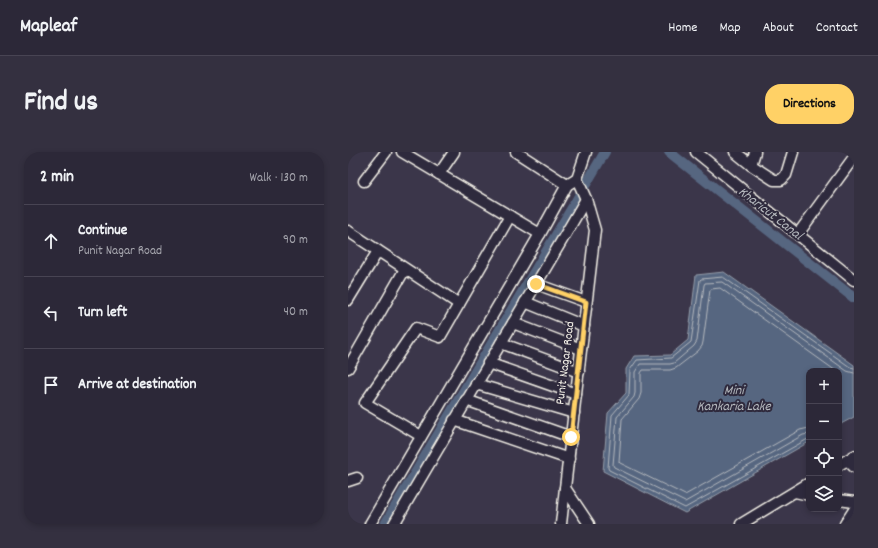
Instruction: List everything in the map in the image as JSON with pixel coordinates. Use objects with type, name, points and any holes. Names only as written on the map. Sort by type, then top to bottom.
[{"type":"street","points":[[364,181],[386,152]]},
{"type":"street","points":[[402,152],[540,234]]},
{"type":"street","points":[[439,174],[454,152]]},
{"type":"street","points":[[516,152],[567,185]]},
{"type":"street","points":[[370,524],[540,234],[567,185],[577,179],[586,152]]},
{"type":"street","points":[[696,152],[854,280]]},
{"type":"street","points":[[735,152],[751,165],[774,180],[781,180],[786,175],[793,152]]},
{"type":"street","points":[[751,165],[755,152]]},
{"type":"street","points":[[798,234],[854,157]]},
{"type":"street","name":"Punit Nagar Road","points":[[561,524],[595,230],[586,198],[577,179]]},
{"type":"street","points":[[394,524],[586,198]]},
{"type":"street","points":[[421,436],[365,403],[416,328],[440,337],[510,216]]},
{"type":"street","points":[[348,231],[459,304]]},
{"type":"street","points":[[348,300],[378,251]]},
{"type":"street","points":[[348,368],[405,269]]},
{"type":"street","points":[[536,284],[586,302]]},
{"type":"street","points":[[525,302],[584,326]]},
{"type":"street","points":[[513,323],[581,349]]},
{"type":"street","points":[[500,343],[578,372]]},
{"type":"street","points":[[488,363],[576,394]]},
{"type":"street","points":[[476,384],[574,413]]},
{"type":"street","points":[[466,400],[571,437]]},
{"type":"street","points":[[454,420],[569,459]]},
{"type":"street","points":[[741,524],[806,485]]},
{"type":"street","points":[[565,488],[589,524]]},
{"type":"street","points":[[795,492],[806,495]]},
{"type":"street","points":[[842,500],[854,502]]},
{"type":"street","points":[[845,524],[854,510]]},
{"type":"water","name":"Mini Kankaria Lake","points":[[724,272],[854,365],[854,417],[842,423],[842,368],[806,368],[806,444],[685,513],[603,471],[608,413],[626,393],[626,369],[634,356],[670,355],[688,340],[696,275]]},
{"type":"waterway","points":[[385,524],[605,152]]},
{"type":"waterway","name":"Kharicut Canal","points":[[669,152],[854,298]]},
{"type":"route","points":[[536,284],[586,302],[571,437]]}]
